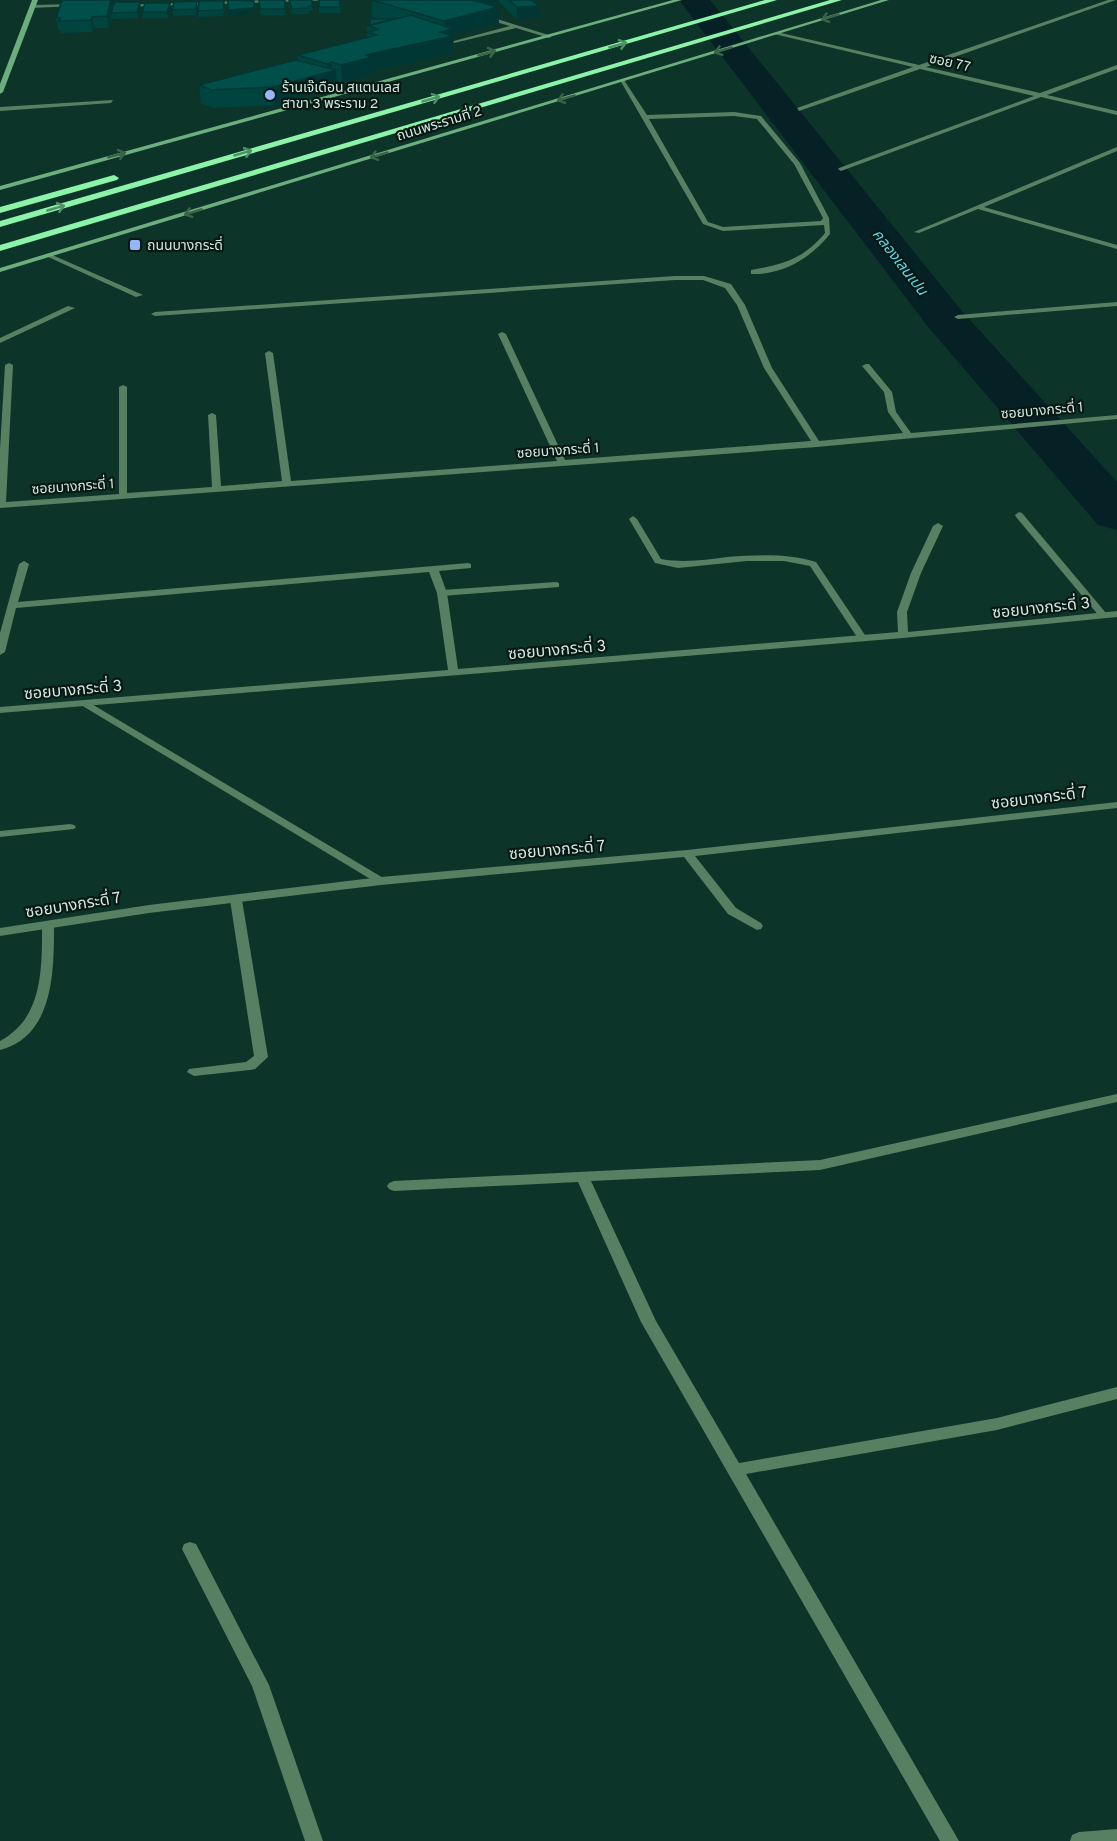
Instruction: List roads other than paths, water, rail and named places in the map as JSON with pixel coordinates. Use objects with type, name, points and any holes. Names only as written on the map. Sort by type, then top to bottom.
[{"type":"highway","points":[[0,224],[773,0]]},
{"type":"highway","points":[[0,242],[815,0]]},
{"type":"highway","name":"ถนนพระรามที่ 2","points":[[0,248],[838,0]]},
{"type":"highway","points":[[571,48],[685,15]]},
{"type":"highway","points":[[0,210],[126,175]]},
{"type":"main road","points":[[0,92],[35,0]]},
{"type":"main road","name":"ถนนพระรามที่ 2","points":[[0,270],[886,0]]},
{"type":"main road","points":[[0,188],[671,1]]},
{"type":"street","points":[[116,5],[333,0]]},
{"type":"street","points":[[799,109],[1113,0]]},
{"type":"street","points":[[33,7],[81,6]]},
{"type":"street","points":[[476,15],[549,36]]},
{"type":"street","points":[[452,43],[519,26]]},
{"type":"street","name":"ซอย 77","points":[[777,34],[1117,113]]},
{"type":"street","points":[[841,170],[1117,67]]},
{"type":"street","points":[[622,81],[646,117],[705,223],[712,228],[814,224],[823,223],[826,218]]},
{"type":"street","points":[[0,109],[111,101]]},
{"type":"street","points":[[646,117],[734,114],[759,117],[797,163],[826,218],[828,233],[809,255],[786,266],[754,272]]},
{"type":"street","points":[[917,232],[1117,150]]},
{"type":"street","points":[[978,207],[1117,247]]},
{"type":"street","points":[[48,255],[139,295]]},
{"type":"street","points":[[155,314],[675,278],[704,278],[728,286],[741,305],[768,369],[817,444]]},
{"type":"street","points":[[958,317],[1117,304]]},
{"type":"street","points":[[0,341],[71,308]]},
{"type":"street","points":[[502,334],[562,463]]},
{"type":"street","points":[[269,353],[287,483]]},
{"type":"street","points":[[1,505],[9,365]]},
{"type":"street","points":[[866,366],[888,392],[892,412],[909,436]]},
{"type":"street","points":[[123,387],[123,496]]},
{"type":"street","points":[[212,416],[217,489]]},
{"type":"street","name":"ซอยบางกระดี่ 1","points":[[1,505],[817,444],[1117,417]]},
{"type":"street","points":[[1019,515],[1103,615]]},
{"type":"street","points":[[633,519],[658,561],[666,564],[781,558],[802,559],[813,564],[862,638]]},
{"type":"street","points":[[903,635],[902,612],[916,573],[938,526]]},
{"type":"street","points":[[0,652],[24,564]]},
{"type":"street","points":[[12,605],[468,566]]},
{"type":"street","points":[[433,569],[442,593],[454,673]]},
{"type":"street","points":[[442,593],[556,585]]},
{"type":"street","name":"ซอยบางกระดี่ 3","points":[[0,710],[903,635],[1117,614]]},
{"type":"street","points":[[85,703],[381,881]]},
{"type":"street","name":"ซอยบางกระดี่ 7","points":[[0,932],[149,909],[381,881],[687,854],[1117,805]]},
{"type":"street","points":[[0,834],[70,827]]},
{"type":"street","points":[[687,854],[732,910],[757,926]]},
{"type":"street","points":[[194,1071],[250,1066],[261,1057],[236,900]]},
{"type":"street","points":[[0,1046],[24,1030],[39,1008],[48,973],[48,926]]},
{"type":"street","points":[[394,1186],[820,1165],[1117,1098]]},
{"type":"street","points":[[582,1176],[649,1322],[950,1841]]},
{"type":"street","points":[[734,1470],[997,1424],[1117,1393]]},
{"type":"street","points":[[190,1549],[260,1685],[314,1841]]},
{"type":"street","points":[[1079,1841],[1117,1838]]},
{"type":"waterway","name":"คลองเลนเปน","points":[[694,0],[945,319],[1117,514]]},
{"type":"place","name":"ร้านเจ๊เดือน สแตนเลส สาขา 3 พระราม 2","points":[[270,95]]},
{"type":"place","name":"ถนนบางกระดี่","points":[[135,245]]}]
